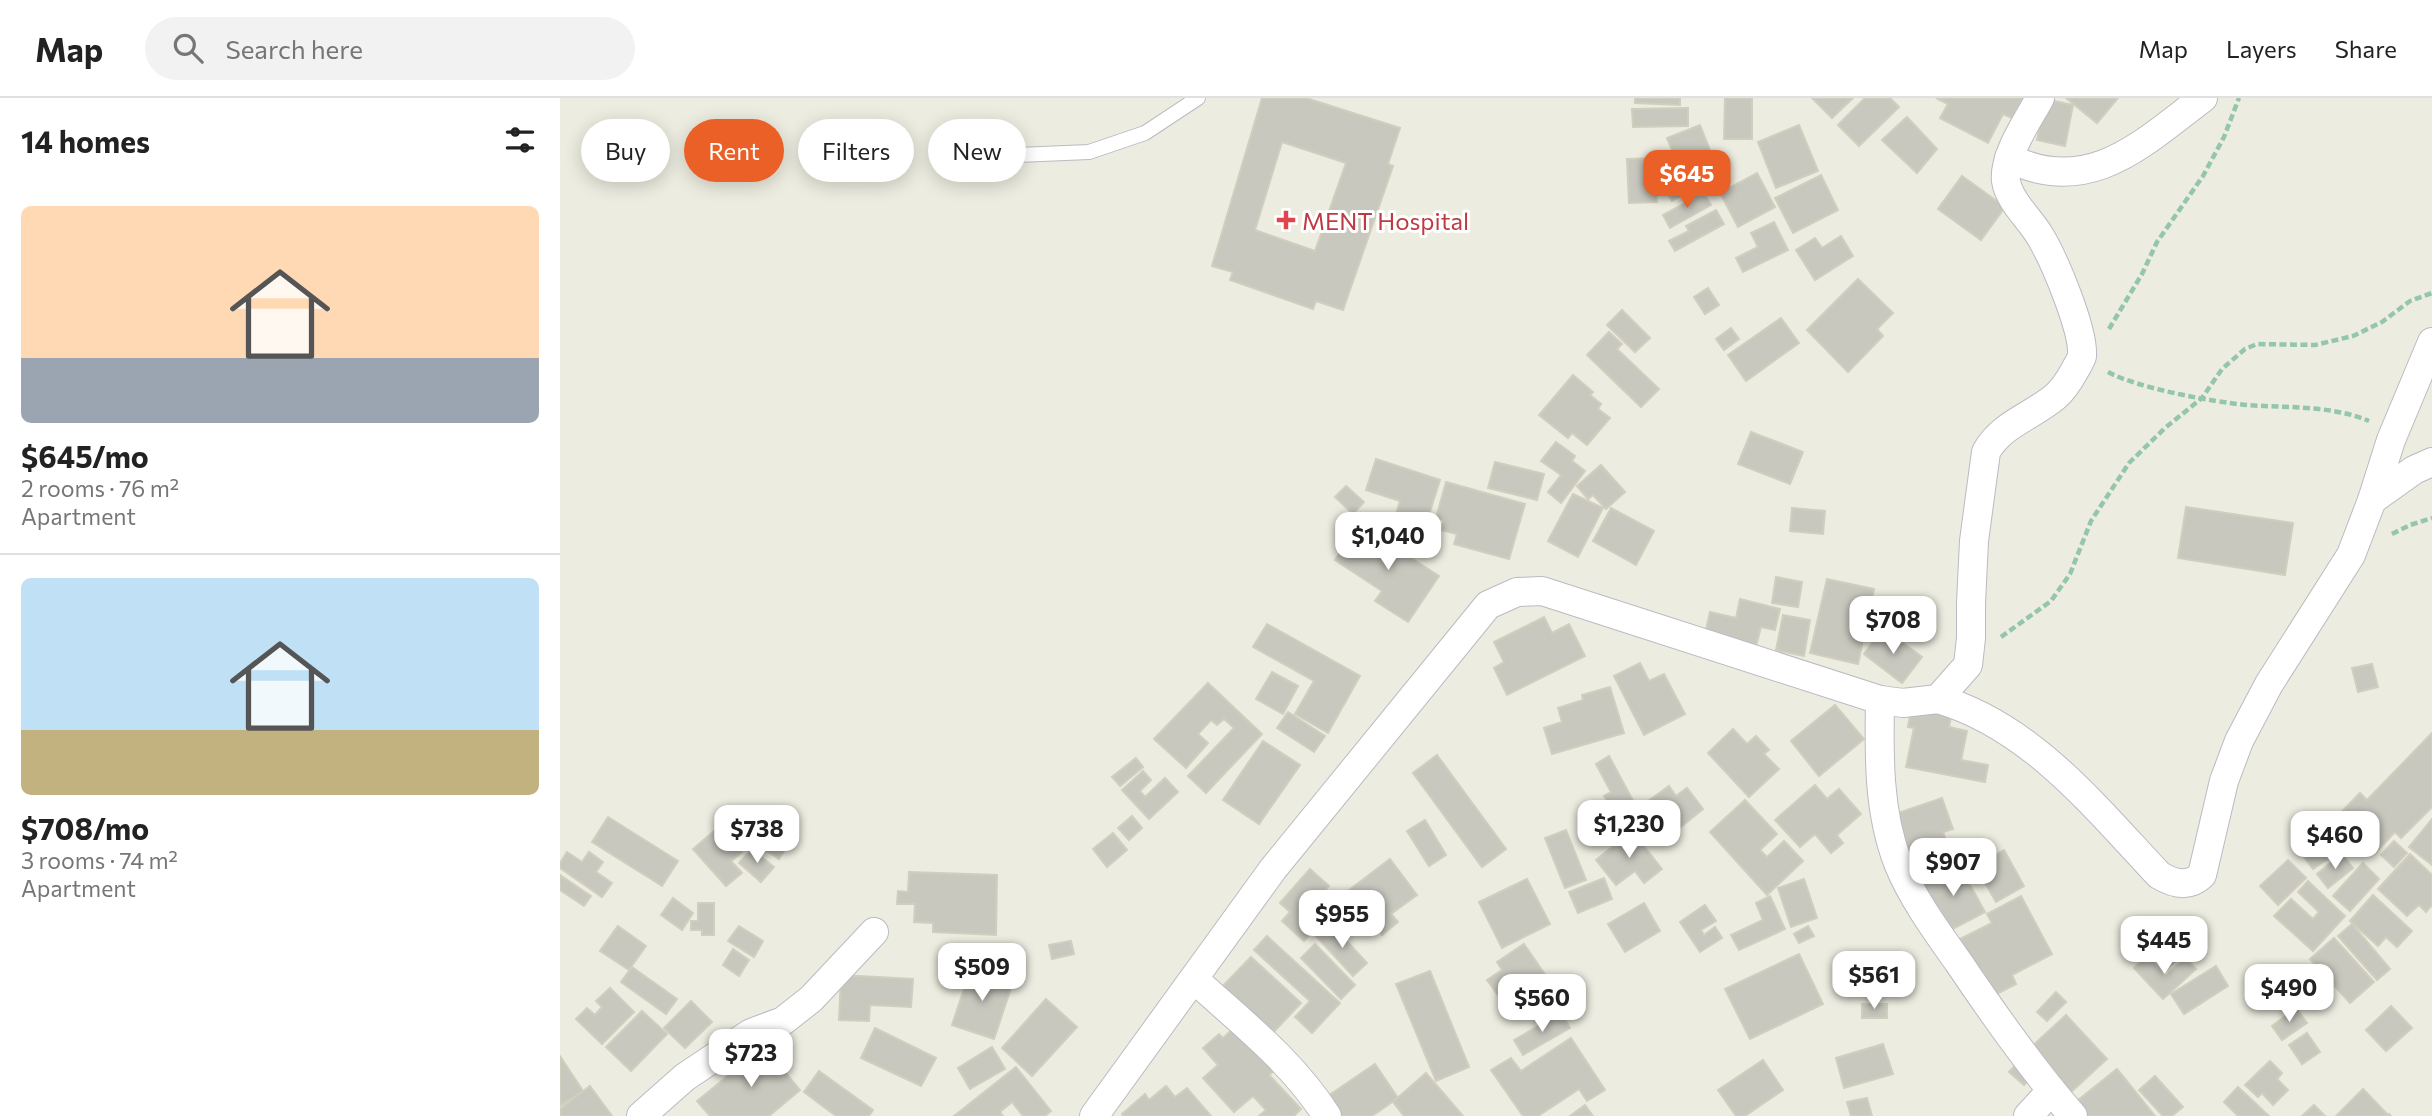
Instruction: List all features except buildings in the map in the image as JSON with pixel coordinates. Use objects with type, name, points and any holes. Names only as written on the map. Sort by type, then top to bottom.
[{"type":"street","points":[[1938,699],[1968,665],[1974,541],[1986,452],[1992,441],[2004,430],[2057,396],[2082,357],[2076,323],[2060,277],[2040,236],[2010,192],[2006,181],[2009,158],[2040,98]]},
{"type":"street","points":[[2009,158],[2041,170],[2087,170],[2121,158],[2203,98]]},
{"type":"street","points":[[1094,1116],[1273,869],[1488,605],[1517,592],[1542,591],[1880,700],[1903,703],[1938,699],[1964,707],[2032,748],[2073,785],[2159,875],[2172,883],[2186,884],[2195,881],[2202,875],[2224,781],[2239,741],[2269,684],[2351,555],[2372,500],[2390,440],[2432,342]]},
{"type":"street","points":[[2372,500],[2414,470],[2432,462]]},
{"type":"street","points":[[1880,700],[1879,776],[1886,819],[1898,863],[1945,943],[2051,1091],[2073,1116]]},
{"type":"street","points":[[641,1116],[685,1077],[751,1033],[783,1021],[811,999],[874,932]]},
{"type":"street","points":[[1194,979],[1261,1038],[1302,1081],[1327,1116]]},
{"type":"street","points":[[2028,1116],[2051,1091]]},
{"type":"lane","points":[[1026,155],[1089,152],[1145,133],[1198,98]]},
{"type":"path","points":[[2239,98],[2224,137],[2203,176],[2157,242],[2142,274],[2110,327],[2082,357],[2122,380],[2202,398],[2245,405],[2349,413],[2370,421],[2390,440]]},
{"type":"path","points":[[1968,665],[2013,626],[2051,601],[2070,574],[2091,521],[2129,463],[2165,428],[2202,398],[2222,369],[2245,349],[2257,344],[2315,345],[2353,336],[2382,322],[2410,300],[2432,293]]},
{"type":"place","name":"MENT Hospital","points":[[1286,220]]}]
